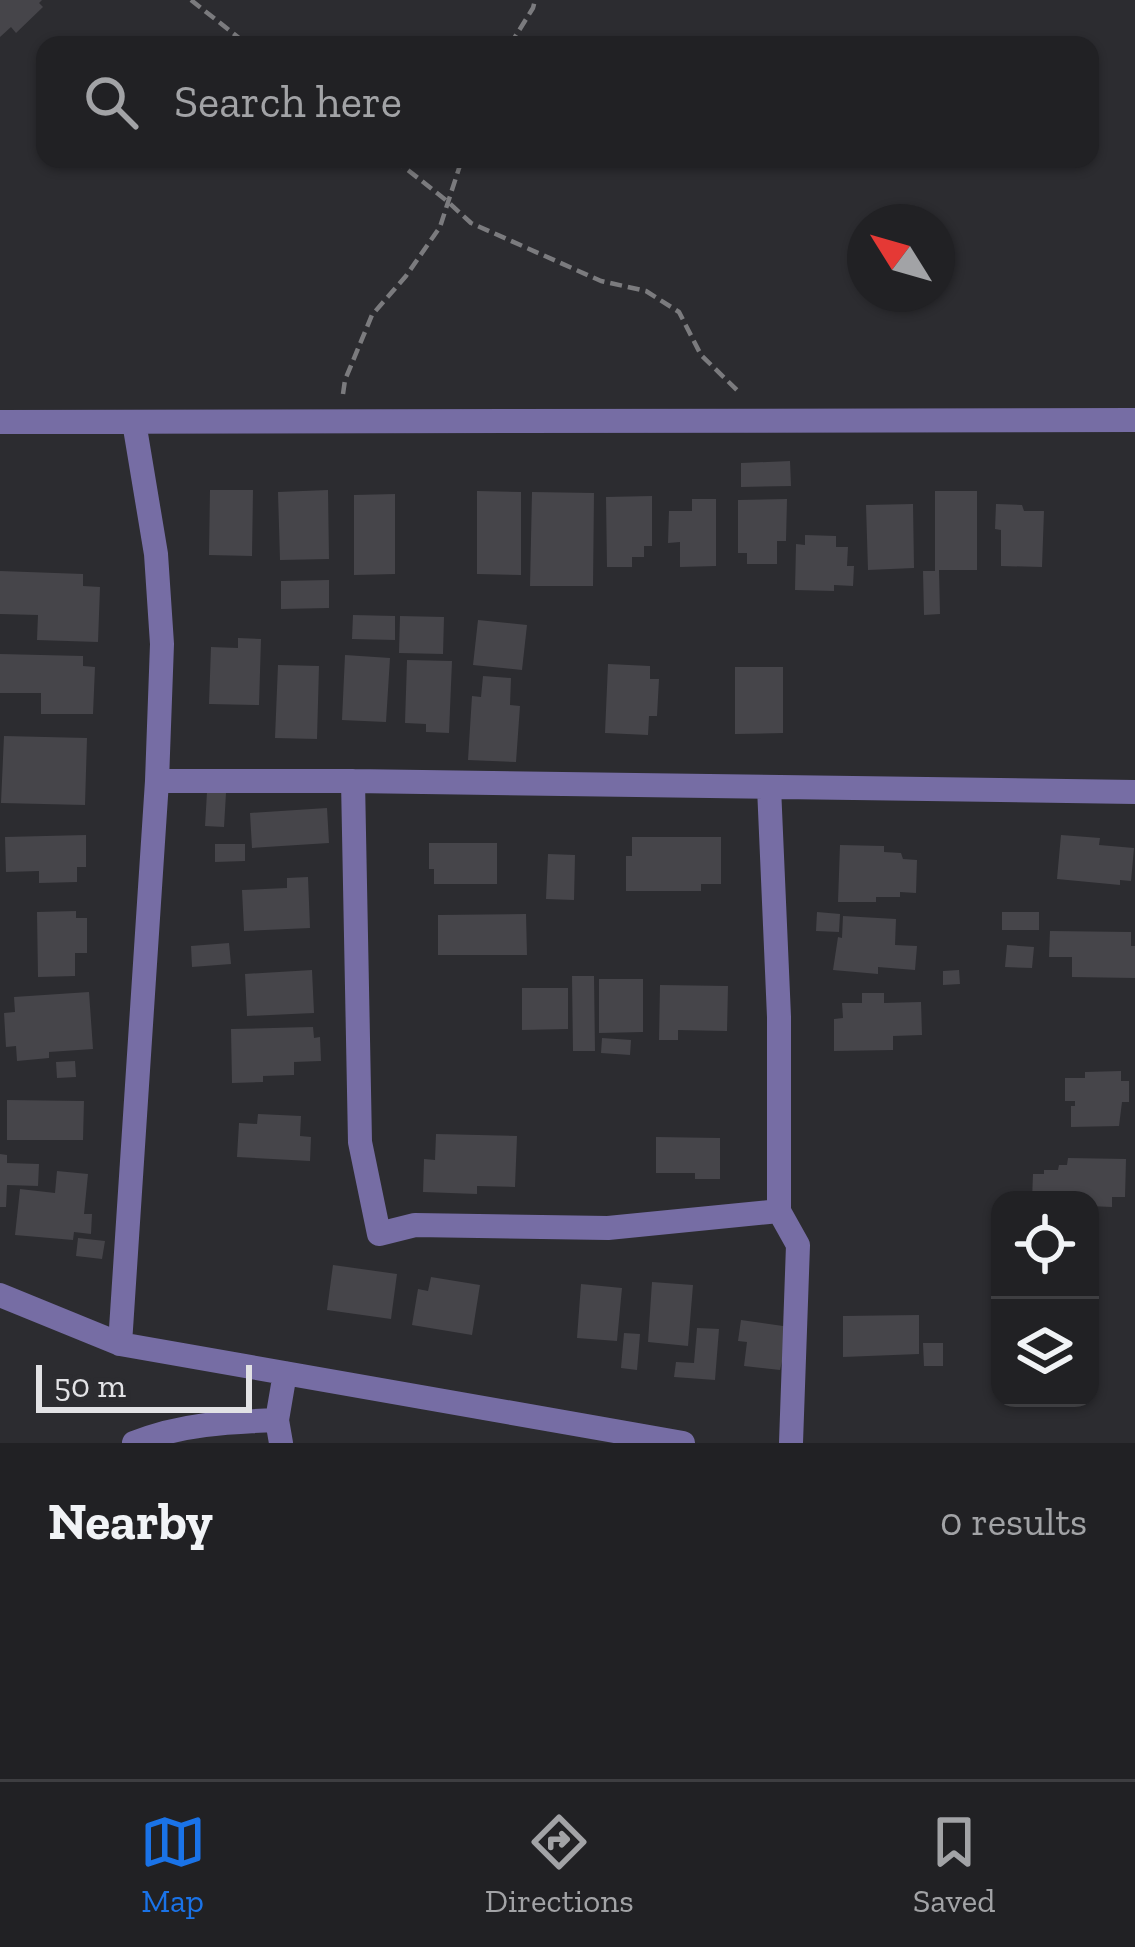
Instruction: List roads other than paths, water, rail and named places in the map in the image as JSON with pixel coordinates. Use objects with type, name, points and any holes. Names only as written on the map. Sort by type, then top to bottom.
[{"type":"street","points":[[0,422],[1135,419]]},
{"type":"street","points":[[120,1344],[162,644],[156,554],[134,422]]},
{"type":"street","points":[[157,781],[1135,792]]},
{"type":"street","points":[[353,781],[360,1142],[380,1234],[415,1225],[608,1228],[779,1211]]},
{"type":"street","points":[[769,787],[779,1017],[779,1211],[798,1245],[791,1443]]},
{"type":"street","points":[[0,1295],[120,1344],[683,1443]]},
{"type":"street","points":[[134,1443],[161,1432],[220,1422],[279,1431],[285,1373]]}]
